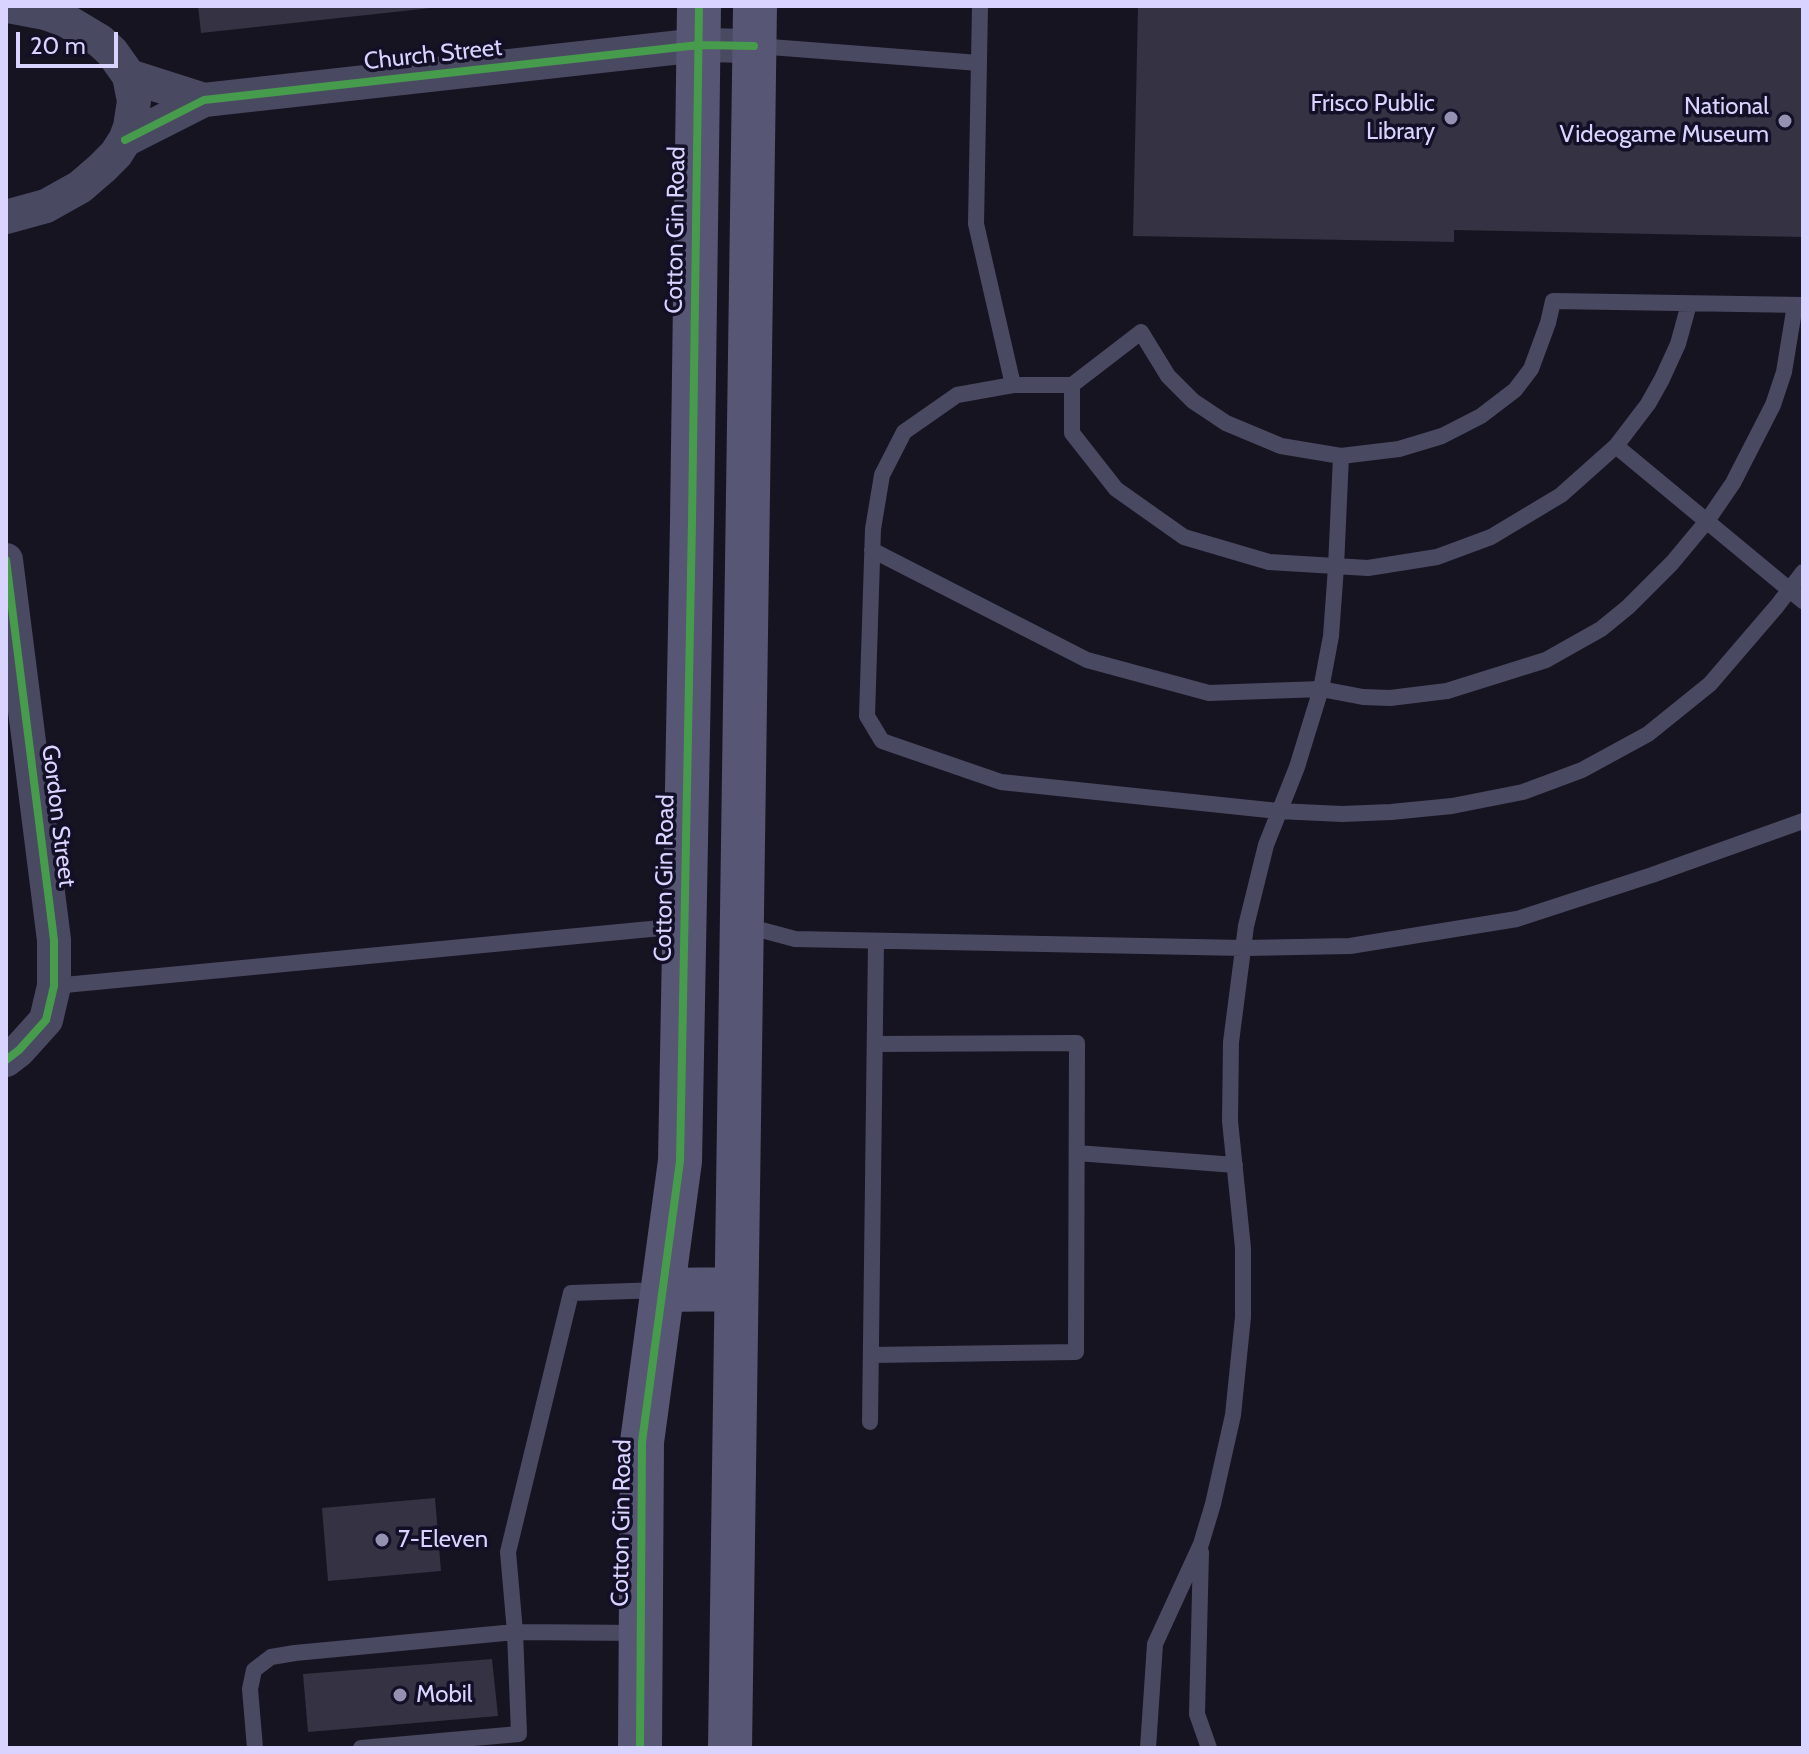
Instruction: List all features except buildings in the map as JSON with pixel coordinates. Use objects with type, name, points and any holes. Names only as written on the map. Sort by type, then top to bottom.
[{"type":"street","points":[[8,6],[45,13],[83,30],[112,52],[129,76],[134,101],[130,127],[116,154],[80,187],[8,223]]},
{"type":"street","name":"Church Street","points":[[125,140],[204,100],[699,26],[755,26]]},
{"type":"street","name":"Cotton Gin Road","points":[[640,1748],[642,1442],[680,1161],[699,26]]},
{"type":"street","points":[[730,1748],[755,26]]},
{"type":"street","name":"Church Street","points":[[129,76],[204,100]]},
{"type":"street","points":[[692,521],[747,522]]},
{"type":"street","name":"Gordon Street","points":[[6,560],[54,940],[54,986],[46,1020],[6,1060]]},
{"type":"street","points":[[684,926],[741,925]]},
{"type":"street","points":[[663,1290],[736,1289]]},
{"type":"lane","points":[[980,6],[976,224],[1013,385]]},
{"type":"lane","points":[[755,26],[979,63]]},
{"type":"lane","points":[[872,550],[1087,660],[1209,693],[1321,689],[1363,697],[1390,698],[1447,691],[1546,660],[1601,629],[1672,563],[1733,483],[1773,405],[1799,305],[1553,301],[1531,369],[1515,390],[1481,416],[1442,436],[1399,449],[1341,456],[1281,446],[1226,423],[1193,401],[1168,376],[1141,332],[1072,385],[1013,385],[957,395],[904,432],[882,475],[873,529],[872,550],[867,716],[882,741],[1001,782],[1278,811],[1342,814],[1452,806],[1523,792],[1582,770],[1648,734],[1710,684],[1803,572]]},
{"type":"lane","points":[[1072,385],[1072,433],[1116,489],[1184,537],[1269,562],[1368,568],[1437,557],[1491,537],[1561,495],[1616,446],[1648,404],[1678,344],[1689,304]]},
{"type":"lane","points":[[1616,446],[1803,601]]},
{"type":"lane","points":[[1148,1748],[1155,1644],[1201,1544],[1233,1415],[1243,1317],[1243,1248],[1230,1121],[1231,1042],[1246,926],[1266,845],[1297,767],[1321,689],[1331,636],[1341,456]]},
{"type":"lane","points":[[741,925],[795,939],[1244,948],[1350,946],[1517,919],[1803,821]]},
{"type":"lane","points":[[54,986],[684,926]]},
{"type":"lane","points":[[870,1422],[876,941]]},
{"type":"lane","points":[[871,1355],[1076,1352],[1077,1043],[875,1044]]},
{"type":"lane","points":[[1077,1153],[1235,1165]]},
{"type":"lane","points":[[361,1748],[519,1734],[508,1552],[571,1293],[663,1290]]},
{"type":"lane","points":[[1201,1544],[1197,1714],[1209,1748]]},
{"type":"lane","points":[[255,1748],[250,1689],[254,1670],[271,1657],[515,1632],[641,1633]]},
{"type":"cycle path","points":[[640,1748],[642,1442],[680,1161],[699,6]]},
{"type":"cycle path","points":[[125,140],[204,100],[699,45],[754,46]]},
{"type":"cycle path","points":[[6,560],[54,940],[54,986],[46,1020],[6,1060]]},
{"type":"place","name":"Frisco Public Library","points":[[1451,118]]},
{"type":"place","name":"National Videogame Museum","points":[[1785,121]]},
{"type":"place","name":"7-Eleven","points":[[382,1540]]},
{"type":"place","name":"Mobil","points":[[400,1695]]}]
